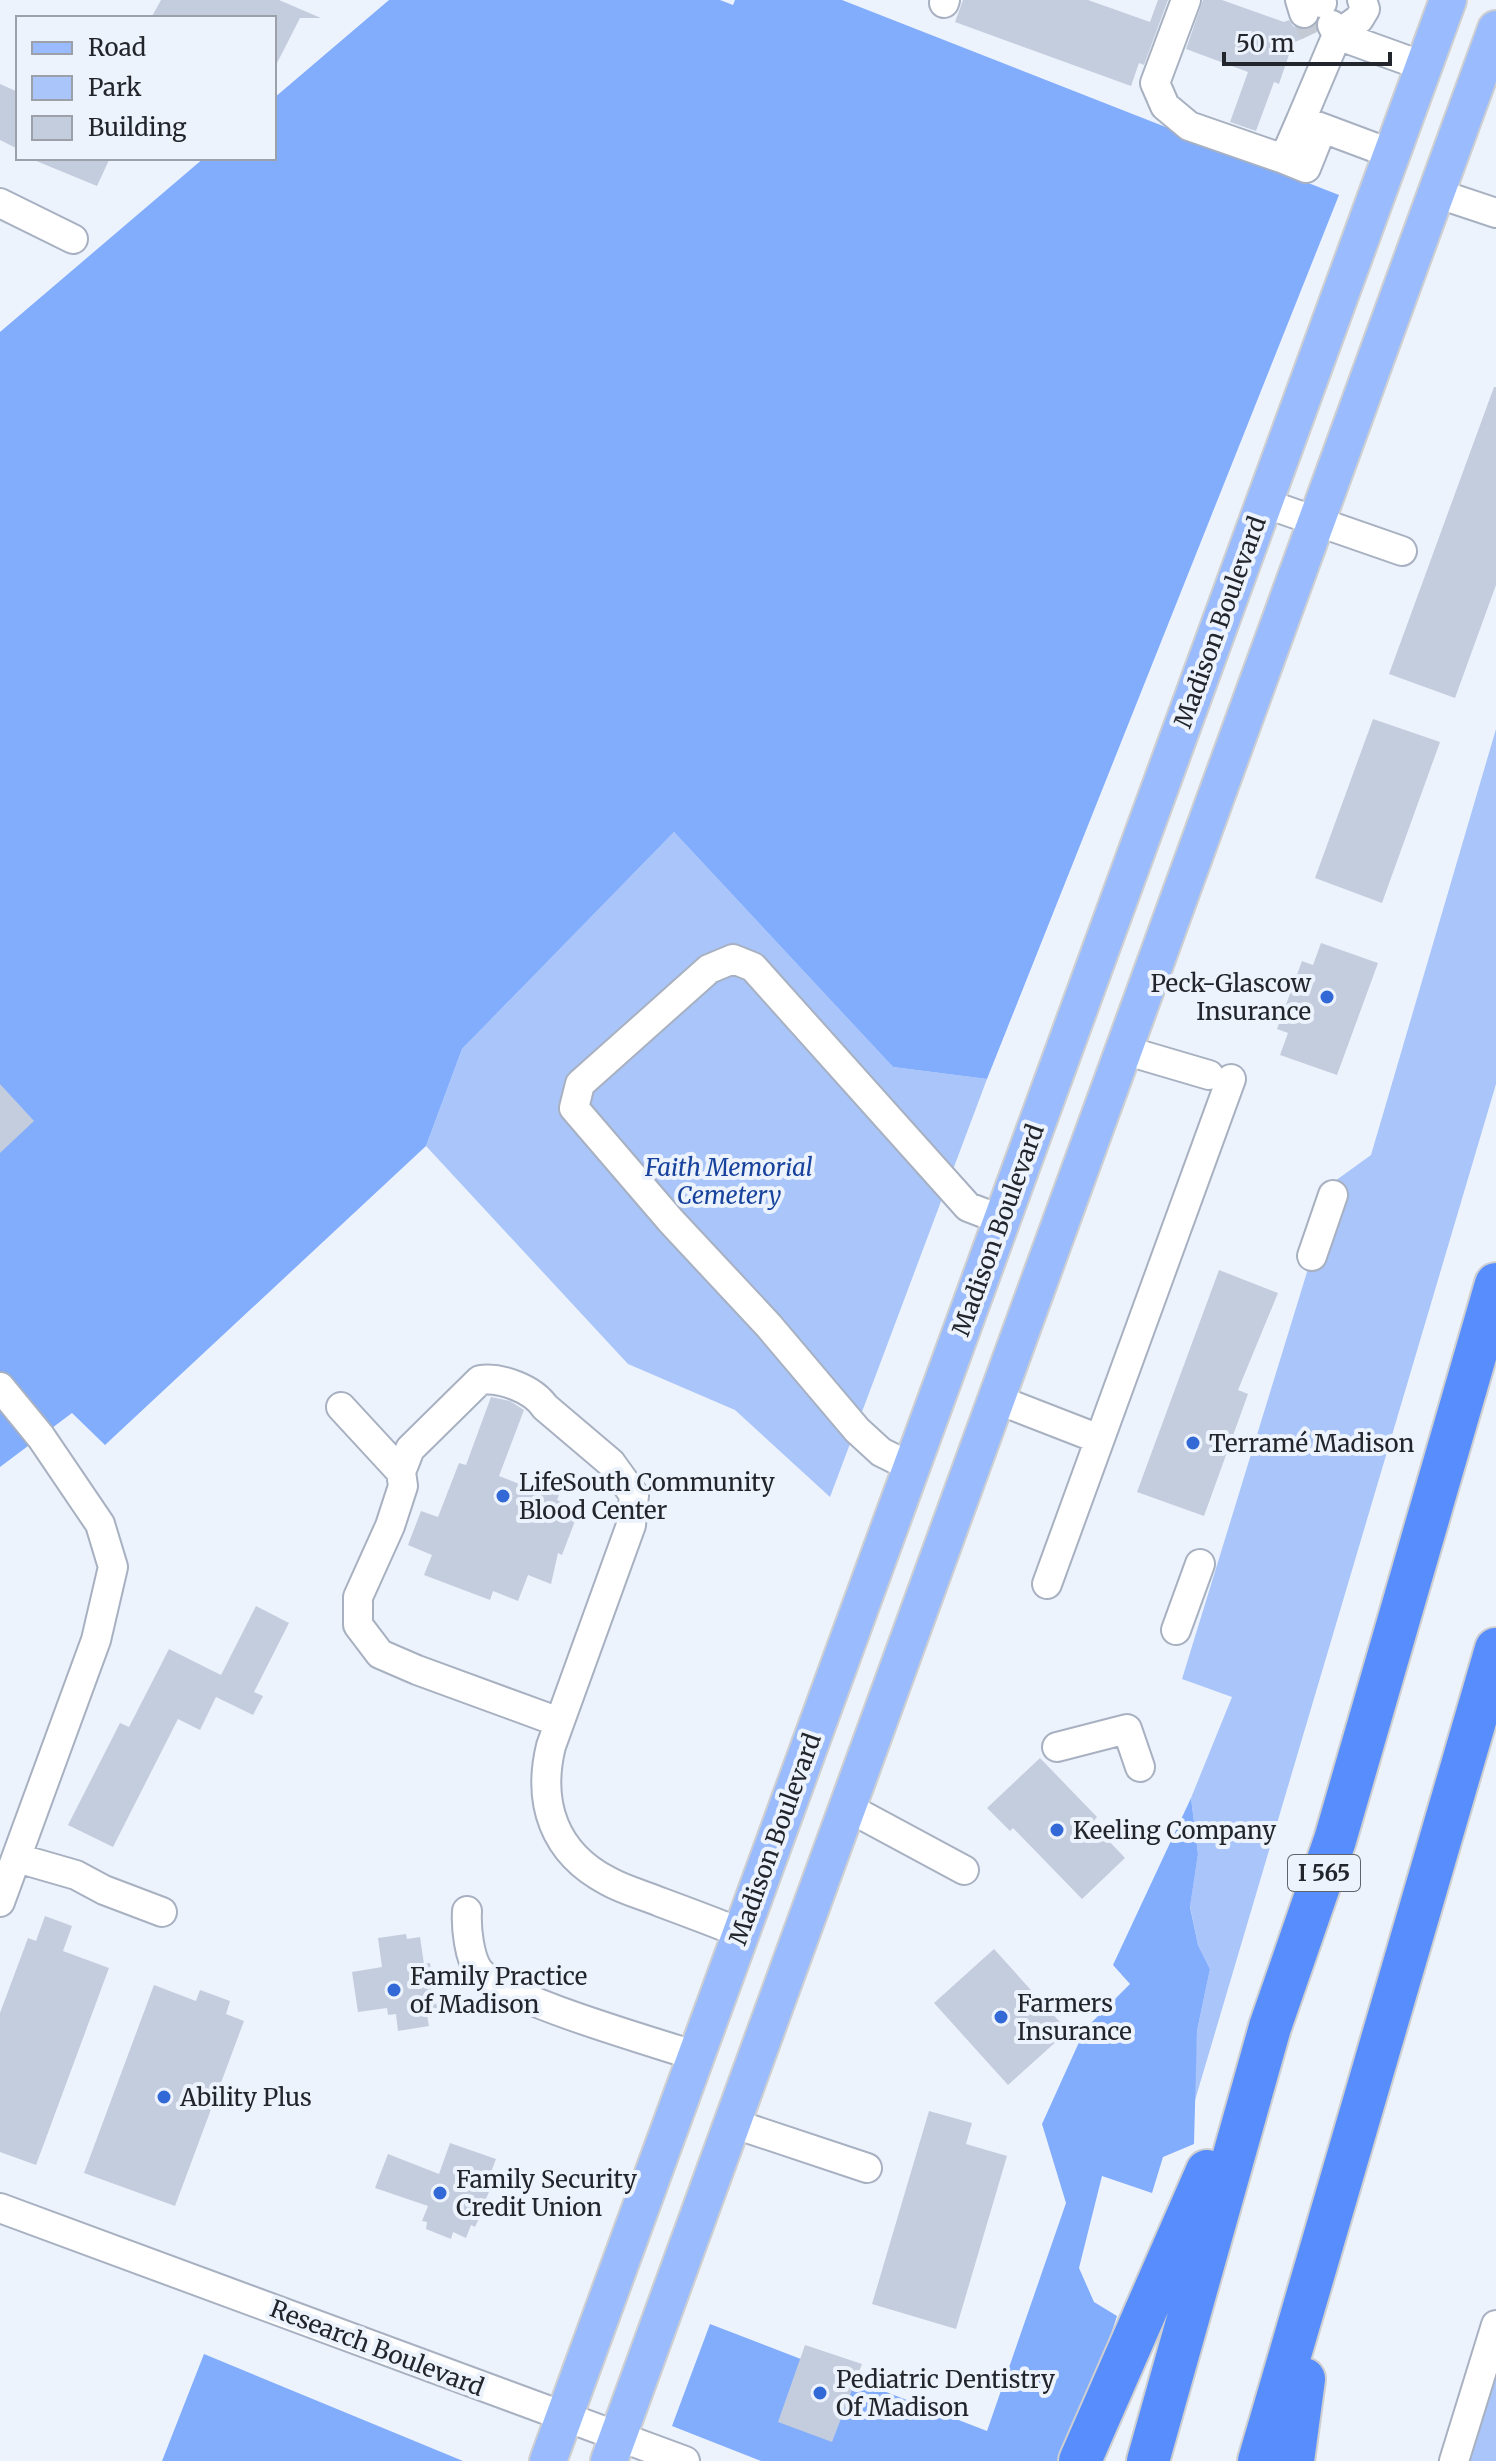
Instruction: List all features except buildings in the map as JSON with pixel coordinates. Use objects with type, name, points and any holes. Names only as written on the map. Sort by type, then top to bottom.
[{"type":"highway","name":"I 565","points":[[1148,2461],[1270,2027],[1335,1840],[1496,1284]]},
{"type":"highway","points":[[1259,2461],[1496,1649]]},
{"type":"highway","points":[[1080,2461],[1270,2027]]},
{"type":"highway","points":[[1293,2461],[1322,2243]]},
{"type":"main road","name":"Madison Boulevard","points":[[548,2461],[1448,0]]},
{"type":"main road","points":[[613,2449],[1496,29]]},
{"type":"main road","points":[[867,1588],[921,1605]]},
{"type":"street","points":[[1186,0],[1155,83],[1165,106],[1189,126],[1284,159],[1312,124],[1320,21]]},
{"type":"street","points":[[1320,21],[1359,19],[1365,9],[1362,0]]},
{"type":"street","points":[[1320,21],[1423,66]]},
{"type":"street","points":[[1312,124],[1392,154]]},
{"type":"street","points":[[1436,193],[1496,213]]},
{"type":"street","points":[[0,203],[73,239]]},
{"type":"street","points":[[1264,503],[1402,551]]},
{"type":"street","points":[[911,1467],[881,1452],[857,1430],[769,1326],[671,1221],[574,1108],[580,1084],[709,969],[733,959],[753,967],[968,1207],[1002,1220]]},
{"type":"street","points":[[1047,1584],[1220,1077],[1124,1050]]},
{"type":"street","points":[[1312,1256],[1333,1195]]},
{"type":"street","points":[[559,1722],[380,1654],[358,1625],[358,1597],[390,1526],[403,1486],[401,1472],[410,1449],[480,1380],[495,1378],[539,1397],[545,1407],[611,1463],[634,1495],[631,1525],[559,1722],[545,1771],[551,1822],[568,1848],[588,1868],[609,1882],[741,1933]]},
{"type":"street","points":[[0,1387],[41,1437],[100,1524],[113,1567],[96,1640],[0,1902]]},
{"type":"street","points":[[996,1399],[1099,1439]]},
{"type":"street","points":[[341,1407],[401,1472]]},
{"type":"street","points":[[1176,1630],[1200,1564]]},
{"type":"street","points":[[1057,1747],[1127,1729],[1140,1767]]},
{"type":"street","points":[[847,1807],[964,1870]]},
{"type":"street","points":[[17,1858],[76,1875],[104,1890],[162,1912]]},
{"type":"street","points":[[467,1911],[466,1929],[477,1969],[494,1984],[554,2008],[696,2056]]},
{"type":"street","points":[[732,2123],[867,2168]]},
{"type":"street","name":"Research Boulevard","points":[[0,2208],[564,2417],[613,2449],[685,2461]]},
{"type":"street","points":[[1454,2461],[1496,2325]]},
{"type":"green space","points":[[1496,729],[1496,1084],[1193,2107],[1197,2031],[1210,1969],[1198,1945],[1190,1906],[1198,1854],[1191,1798],[1232,1697],[1182,1679],[1335,1181],[1371,1155]]},
{"type":"green space","name":"Faith Memorial Cemetery","points":[[674,832],[893,1067],[987,1079],[830,1497],[735,1410],[628,1364],[426,1146],[462,1049]]},
{"type":"green space","points":[[1496,2372],[1496,2461],[1469,2461]]},
{"type":"shaded area","points":[[389,0],[720,0],[733,5],[735,0],[842,0],[1339,195],[987,1079],[893,1067],[674,832],[462,1049],[426,1146],[105,1445],[72,1413],[0,1467],[0,332],[202,160],[276,160],[276,96]]},
{"type":"shaded area","points":[[1191,1798],[1198,1854],[1190,1907],[1198,1945],[1210,1969],[1197,2031],[1194,2144],[1163,2157],[1152,2193],[1102,2176],[1079,2268],[1094,2302],[1117,2316],[1069,2461],[761,2461],[672,2426],[710,2324],[987,2431],[1066,2203],[1042,2124],[1085,2029],[1130,1984],[1113,1965]]},
{"type":"shaded area","points":[[204,2354],[463,2461],[162,2461]]},
{"type":"tunnel","points":[[1304,13],[1314,33]]},
{"type":"place","name":"Peck-Glascow Insurance","points":[[1327,997]]},
{"type":"place","name":"Terramé Madison","points":[[1193,1443]]},
{"type":"place","name":"LifeSouth Community Blood Center","points":[[503,1496]]},
{"type":"place","name":"Keeling Company","points":[[1057,1830]]},
{"type":"place","name":"Family Practice of Madison","points":[[394,1990]]},
{"type":"place","name":"Farmers Insurance","points":[[1001,2017]]},
{"type":"place","name":"Ability Plus","points":[[164,2097]]},
{"type":"place","name":"Family Security Credit Union","points":[[440,2193]]},
{"type":"place","name":"Pediatric Dentistry Of Madison","points":[[820,2393]]}]
